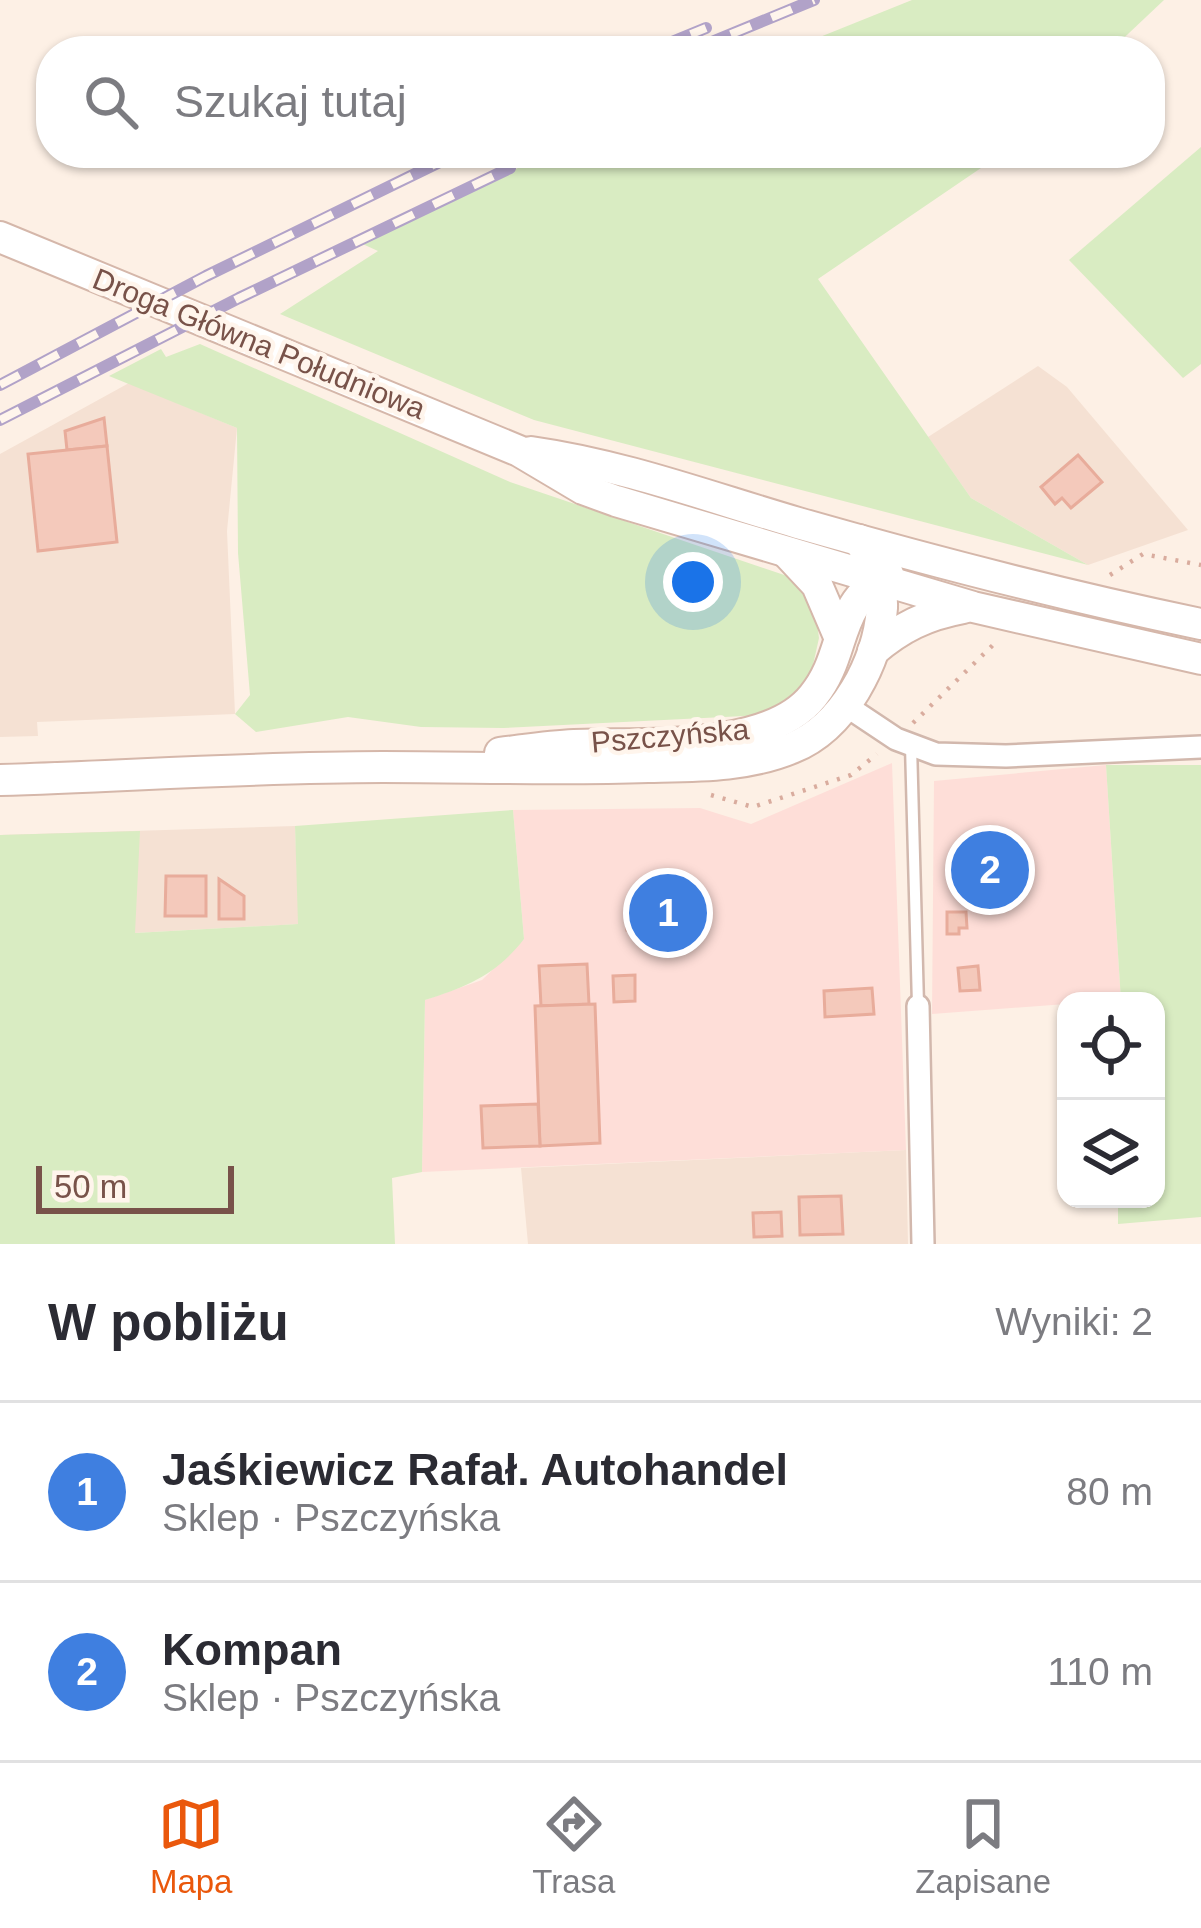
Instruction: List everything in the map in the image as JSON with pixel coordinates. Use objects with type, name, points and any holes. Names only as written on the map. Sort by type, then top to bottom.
[{"type":"main road","name":"Droga Główna Południowa","points":[[0,237],[519,451],[583,489],[877,580]]},
{"type":"main road","name":"Droga Główna Południowa","points":[[519,451],[592,461],[919,557]]},
{"type":"main road","points":[[859,540],[877,580]]},
{"type":"main road","points":[[788,554],[817,585],[838,634]]},
{"type":"main road","points":[[919,557],[1201,623]]},
{"type":"main road","name":"Pszczyńska","points":[[381,767],[565,745],[742,734],[778,723],[808,703],[825,681],[838,634],[854,601],[877,580],[919,557]]},
{"type":"main road","name":"Pszczyńska","points":[[877,580],[1201,659]]},
{"type":"main road","name":"Pszczyńska","points":[[0,780],[381,767],[576,770],[756,760],[797,746],[826,726],[845,705],[873,652],[882,605],[877,580]]},
{"type":"main road","name":"Pszczyńska","points":[[873,652],[900,628],[932,614],[973,607]]},
{"type":"street","points":[[845,705],[896,739],[936,754],[1006,756],[1201,747]]},
{"type":"street","points":[[918,1006],[923,1244]]},
{"type":"lane","points":[[911,745],[918,1006]]},
{"type":"path","points":[[1100,582],[1143,554],[1201,565]]},
{"type":"shaded area","points":[[1038,366],[1067,387],[1188,530],[1088,565],[971,498],[928,437]]},
{"type":"shaded area","points":[[129,383],[237,428],[227,531],[235,714],[37,722],[38,736],[0,737],[0,454]]},
{"type":"shaded area","points":[[892,763],[906,1150],[422,1172],[425,1000],[482,980],[524,939],[513,810],[700,808],[751,824]]},
{"type":"shaded area","points":[[1106,765],[1120,992],[1057,992],[1057,1005],[932,1014],[934,781]]},
{"type":"shaded area","points":[[295,826],[299,924],[134,933],[0,835]]},
{"type":"shaded area","points":[[906,1150],[908,1244],[528,1244],[521,1168]]},
{"type":"green space","points":[[912,0],[1164,0],[1126,36],[822,36]]},
{"type":"green space","points":[[1201,147],[1201,364],[1183,378],[1069,260]]},
{"type":"green space","points":[[518,168],[981,168],[818,279],[971,498],[1088,565],[534,420],[280,314],[378,251],[356,241]]},
{"type":"green space","points":[[200,344],[510,482],[796,579],[814,602],[819,638],[807,683],[764,715],[503,728],[421,727],[348,717],[256,732],[235,714],[250,695],[238,553],[237,428],[109,376],[161,349],[166,357]]},
{"type":"green space","points":[[1106,765],[1201,765],[1201,1217],[1118,1224],[1118,1208],[1165,1208],[1165,992],[1120,992]]},
{"type":"green space","points":[[513,810],[524,939],[480,978],[425,1000],[422,1172],[392,1178],[395,1244],[0,1244],[0,835],[140,831],[135,933],[298,924],[295,826]]},
{"type":"building","points":[[104,418],[107,446],[67,450],[65,431]]},
{"type":"building","points":[[107,446],[117,542],[38,551],[28,454]]},
{"type":"building","points":[[1078,455],[1102,482],[1071,508],[1062,498],[1055,504],[1041,487]]},
{"type":"building","points":[[166,876],[206,876],[206,916],[165,916]]},
{"type":"building","points":[[219,879],[244,896],[244,919],[219,919]]},
{"type":"building","points":[[651,909],[651,928],[627,930],[626,910]]},
{"type":"building","points":[[947,912],[966,912],[967,928],[947,934]]},
{"type":"building","points":[[587,964],[589,1004],[541,1006],[539,966]]},
{"type":"building","points":[[978,966],[980,990],[960,991],[958,968]]},
{"type":"building","points":[[635,975],[635,1001],[614,1002],[613,976]]},
{"type":"building","points":[[872,988],[874,1014],[825,1017],[824,991]]},
{"type":"building","points":[[595,1004],[600,1143],[540,1146],[535,1006]]},
{"type":"building","points":[[538,1104],[540,1146],[483,1148],[481,1106]]},
{"type":"building","points":[[841,1196],[843,1234],[800,1235],[799,1197]]},
{"type":"building","points":[[781,1212],[782,1236],[754,1237],[753,1213]]},
{"type":"railway","points":[[726,36],[814,0]]},
{"type":"railway","points":[[687,36],[706,28]]},
{"type":"railway","points":[[0,385],[206,276],[427,168]]},
{"type":"railway","points":[[0,420],[510,168]]},
{"type":"place","name":"Kompan","points":[[990,870]]},
{"type":"place","name":"Jaśkiewicz Rafał. Autohandel","points":[[668,913]]}]
